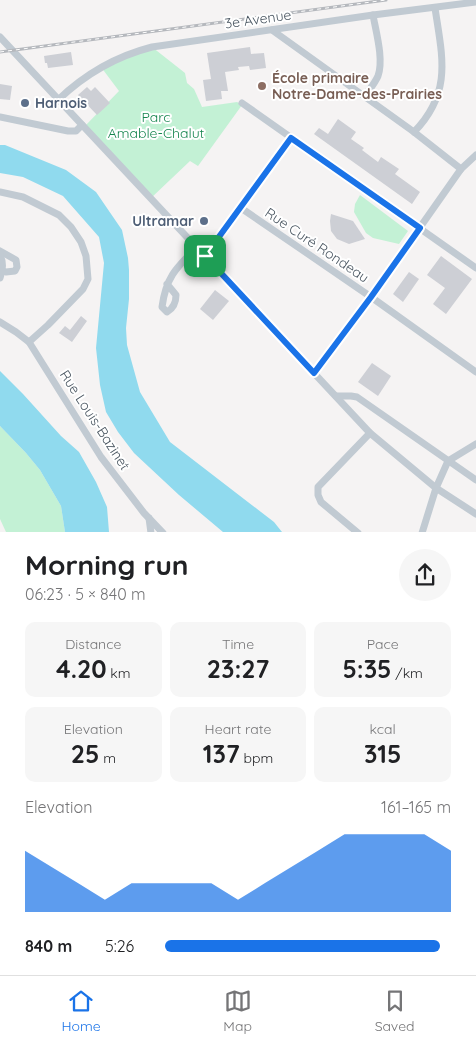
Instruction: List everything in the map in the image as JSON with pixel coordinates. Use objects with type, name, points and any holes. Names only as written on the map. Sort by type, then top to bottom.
[{"type":"street","name":"3e Avenue","points":[[58,100],[68,90],[101,67],[144,49],[476,2]]},
{"type":"street","points":[[414,132],[422,124],[439,93],[442,76],[435,8]]},
{"type":"street","points":[[365,96],[380,69],[373,16]]},
{"type":"street","points":[[272,30],[414,132],[461,169]]},
{"type":"street","points":[[0,37],[370,433],[436,488],[476,514]]},
{"type":"street","points":[[242,103],[475,265]]},
{"type":"street","points":[[0,117],[68,131],[76,130],[82,125]]},
{"type":"street","points":[[205,256],[291,138]]},
{"type":"street","points":[[314,373],[371,297],[461,169],[476,155]]},
{"type":"street","points":[[0,192],[23,196],[59,215],[71,227],[81,242],[86,256],[88,279],[83,289],[29,342]]},
{"type":"street","name":"Rue Curé Rondeau","points":[[241,208],[476,372]]},
{"type":"street","points":[[167,284],[179,264],[196,247]]},
{"type":"street","points":[[0,251],[16,260],[17,267],[15,271],[1,274]]},
{"type":"street","points":[[0,256],[3,263],[1,274]]},
{"type":"street","name":"Rue Louis-Bazinet","points":[[0,322],[29,342],[101,457],[163,532]]},
{"type":"street","points":[[336,396],[357,397],[476,480]]},
{"type":"street","points":[[358,532],[321,502],[318,487],[370,433]]},
{"type":"street","points":[[422,532],[436,488],[448,461],[476,444]]},
{"type":"street","points":[[149,517],[151,532]]},
{"type":"green space","name":"Parc Amable-Chalut","points":[[152,47],[185,73],[187,83],[194,89],[202,107],[237,102],[242,105],[198,166],[190,161],[151,198],[86,125],[119,91],[101,67]]},
{"type":"green space","points":[[360,195],[408,231],[399,244],[373,238],[366,233],[354,212],[355,204]]},
{"type":"green space","points":[[0,426],[40,470],[61,506],[65,532],[6,532],[0,519]]},
{"type":"water","points":[[0,145],[5,145],[66,170],[96,192],[122,230],[129,270],[127,345],[140,392],[170,442],[274,522],[282,532],[223,532],[179,495],[134,453],[118,432],[106,412],[100,385],[96,348],[104,263],[99,237],[63,196],[23,177],[0,173]]},
{"type":"water","points":[[0,371],[61,436],[79,452],[96,482],[107,507],[109,532],[65,532],[61,506],[40,470],[0,426]]},
{"type":"building","points":[[250,47],[251,54],[264,53],[266,68],[250,70],[249,66],[238,67],[239,70],[225,72],[228,91],[221,91],[222,99],[206,101],[203,80],[211,79],[207,53]]},
{"type":"building","points":[[71,52],[73,65],[48,68],[47,63],[45,63],[44,56]]},
{"type":"building","points":[[0,84],[12,86],[10,100],[0,99]]},
{"type":"building","points":[[87,87],[91,91],[95,87],[110,103],[97,115],[78,95]]},
{"type":"building","points":[[338,119],[356,132],[351,139],[364,148],[362,150],[378,162],[381,157],[399,169],[395,174],[420,192],[412,204],[314,134],[319,128],[328,134]]},
{"type":"building","points":[[331,214],[353,221],[365,239],[349,244],[337,239],[331,231]]},
{"type":"building","points":[[441,256],[472,279],[446,314],[433,304],[445,288],[427,275]]},
{"type":"building","points":[[409,272],[419,279],[403,302],[393,294]]},
{"type":"building","points":[[215,290],[229,301],[213,320],[200,309]]},
{"type":"building","points":[[81,316],[87,321],[72,342],[59,333],[65,326],[70,330]]},
{"type":"building","points":[[372,363],[391,376],[378,396],[358,382]]},
{"type":"railway","points":[[0,52],[386,0]]},
{"type":"place","name":"École primaire Notre-Dame-des-Prairies","points":[[262,86]]},
{"type":"place","name":"Harnois","points":[[25,103]]},
{"type":"place","name":"Ultramar","points":[[204,221]]},
{"type":"route","points":[[291,138],[420,228],[314,373],[205,256],[291,138]]}]
